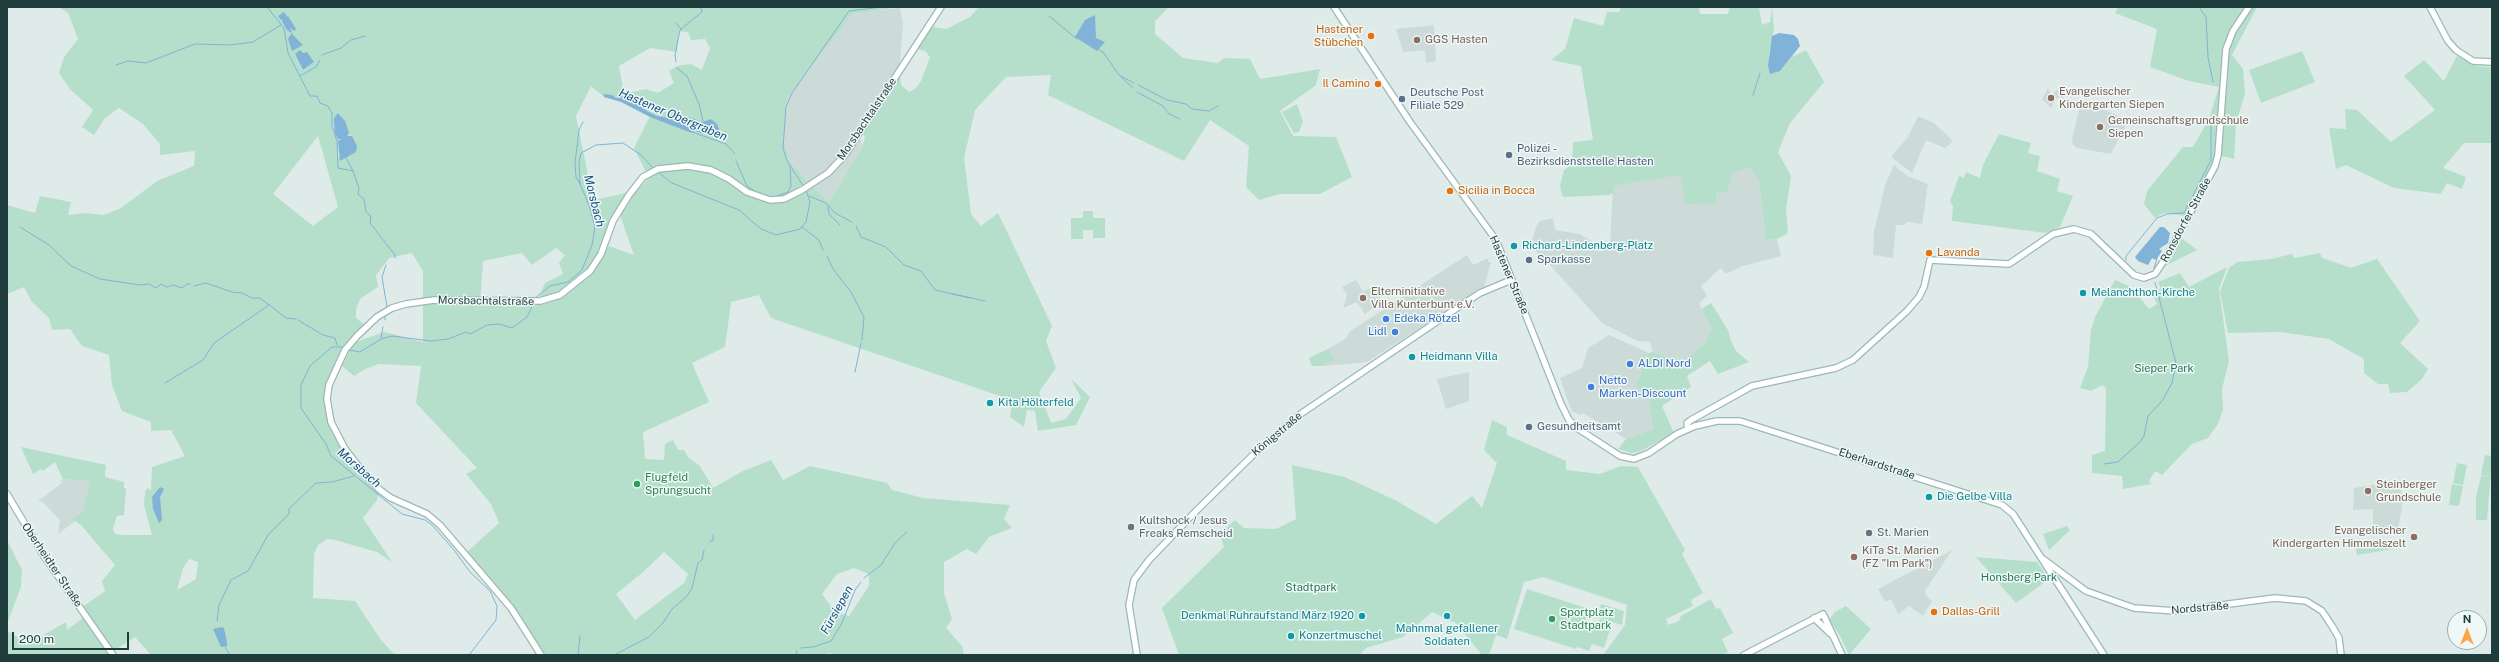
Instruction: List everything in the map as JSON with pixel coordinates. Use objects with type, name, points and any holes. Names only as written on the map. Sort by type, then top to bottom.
[{"type":"main road","name":"Morsbachtalstraße","points":[[541,655],[511,608],[440,525],[427,514],[391,498],[380,490],[362,471],[345,449],[331,422],[327,399],[329,386],[347,348],[381,314],[412,302],[434,300],[533,302],[560,295],[590,271],[601,254],[610,229],[622,205],[638,182],[650,172],[658,169],[688,166],[710,170],[729,179],[747,192],[770,200],[784,198],[805,188],[828,173],[844,156],[941,7]]},
{"type":"main road","name":"Hastener Straße","points":[[1334,7],[1421,138],[1496,239],[1563,409],[1577,428],[1620,456],[1634,459],[1649,453],[1688,429]]},
{"type":"main road","name":"Ronsdorfer Straße","points":[[1688,429],[1687,423],[1691,420],[1752,386],[1836,368],[1853,360],[1919,297],[1924,287],[1930,260],[2009,264],[2054,233],[2070,229],[2080,229],[2096,238],[2123,267],[2134,275],[2144,278],[2155,274],[2167,256],[2215,166],[2218,149],[2226,49],[2233,30],[2249,7]]},
{"type":"main road","points":[[2430,7],[2448,41],[2456,50],[2469,59],[2492,62]]},
{"type":"main road","name":"Königstraße","points":[[1137,655],[1129,605],[1134,580],[1149,560],[1193,514],[1255,453],[1302,413],[1480,293],[1511,280]]},
{"type":"main road","name":"Eberhardstraße","points":[[1688,429],[1717,421],[1749,422],[2002,504],[2013,514],[2104,655]]},
{"type":"main road","name":"Oberheidter Straße","points":[[7,494],[36,544],[113,655]]},
{"type":"main road","name":"Nordstraße","points":[[2039,556],[2086,591],[2134,608],[2175,611],[2275,598],[2306,601],[2318,608],[2329,621],[2338,638],[2341,655]]},
{"type":"main road","points":[[1744,655],[1822,614],[1842,655]]},
{"type":"main road","points":[[1814,618],[1831,634]]},
{"type":"shaded area","points":[[900,8],[903,23],[900,63],[857,127],[862,144],[860,151],[829,202],[789,161],[783,138],[788,97],[852,13]]},
{"type":"shaded area","name":"GGS Hasten","points":[[1434,25],[1436,61],[1426,63],[1425,50],[1403,52],[1396,29]]},
{"type":"shaded area","name":"Evangelischer Kindergarten Siepen","points":[[2048,88],[2051,95],[2057,90],[2065,95],[2063,98],[2060,97],[2055,100],[2051,108],[2042,99]]},
{"type":"shaded area","name":"Gemeinschaftsgrundschule Siepen","points":[[2081,102],[2110,112],[2128,121],[2111,154],[2077,148],[2073,145],[2072,139]]},
{"type":"shaded area","points":[[1918,116],[1934,123],[1953,141],[1945,148],[1926,140],[1912,173],[1891,157],[1908,137]]},
{"type":"shaded area","points":[[1894,165],[1907,176],[1928,184],[1922,224],[1906,222],[1905,225],[1896,225],[1893,258],[1873,255],[1874,232],[1885,185]]},
{"type":"shaded area","points":[[1750,167],[1759,181],[1766,240],[1777,239],[1781,256],[1743,266],[1726,274],[1721,268],[1701,286],[1707,296],[1699,303],[1712,329],[1705,343],[1687,358],[1674,359],[1653,352],[1650,342],[1638,341],[1602,323],[1542,256],[1530,247],[1536,227],[1540,221],[1553,218],[1555,230],[1580,234],[1598,245],[1610,246],[1613,186],[1681,175],[1717,203],[1716,194],[1727,192],[1732,174]]},
{"type":"shaded area","points":[[1467,255],[1473,265],[1489,258],[1488,262],[1491,262],[1484,287],[1367,362],[1324,366],[1326,363],[1335,361],[1328,349],[1347,338],[1349,332]]},
{"type":"shaded area","name":"Elterninitiative Villa Kunterbunt e.V.","points":[[1356,280],[1363,291],[1374,287],[1382,301],[1365,314],[1357,302],[1343,308],[1347,295],[1342,287]]},
{"type":"shaded area","points":[[1609,335],[1649,353],[1635,387],[1649,394],[1653,429],[1626,439],[1583,413],[1581,415],[1571,411],[1572,409],[1560,378],[1582,368],[1588,348]]},
{"type":"shaded area","points":[[1469,372],[1469,401],[1446,409],[1437,379]]},
{"type":"shaded area","points":[[63,479],[90,481],[83,511],[72,519],[75,521],[58,534],[60,520],[43,502],[38,501],[62,483],[60,481]]},
{"type":"shaded area","points":[[2401,480],[2402,508],[2398,529],[2373,527],[2373,509],[2353,510],[2354,488]]},
{"type":"shaded area","points":[[1952,550],[1925,591],[1926,595],[1932,601],[1923,616],[1909,606],[1898,614],[1891,599],[1885,602],[1878,589]]},
{"type":"green space","points":[[59,7],[900,7],[852,14],[788,97],[783,138],[789,161],[808,181],[788,194],[793,199],[813,186],[829,202],[860,151],[865,139],[863,131],[900,76],[901,85],[909,92],[915,89],[921,81],[930,57],[925,51],[917,49],[932,27],[946,29],[970,17],[979,7],[1169,7],[1155,21],[1155,34],[1183,58],[1218,63],[1224,58],[1250,59],[1260,79],[1320,69],[1316,85],[1280,111],[1293,136],[1336,137],[1352,177],[1320,194],[1280,194],[1259,200],[1246,187],[1249,146],[1210,120],[1184,161],[1048,95],[1051,75],[1006,77],[975,110],[964,158],[971,214],[981,226],[998,213],[1052,326],[1046,341],[1056,368],[1039,392],[1051,423],[1066,419],[1081,398],[1071,379],[1090,397],[1076,425],[1038,431],[1035,411],[1027,410],[1024,427],[1010,417],[1012,400],[771,318],[759,295],[731,302],[725,347],[692,363],[709,402],[643,432],[645,459],[664,460],[665,444],[673,440],[678,450],[684,450],[689,458],[700,466],[713,488],[741,472],[771,460],[783,480],[810,466],[887,483],[892,490],[923,498],[1010,505],[1004,519],[1012,528],[989,537],[976,554],[967,549],[944,562],[944,593],[952,619],[946,628],[962,646],[964,655],[839,655],[828,653],[826,655],[542,655],[513,607],[466,553],[499,523],[491,504],[466,474],[477,468],[416,403],[421,366],[379,364],[365,369],[354,376],[342,366],[353,343],[384,332],[423,342],[423,271],[412,253],[389,258],[376,275],[378,287],[360,299],[356,309],[356,318],[365,325],[359,331],[328,385],[333,430],[379,491],[377,500],[363,518],[392,562],[377,552],[327,539],[318,545],[314,554],[313,598],[355,601],[381,640],[395,655],[151,655],[135,637],[107,655],[7,655],[7,631],[21,639],[40,637],[66,622],[67,630],[88,614],[84,606],[105,591],[102,581],[115,565],[81,525],[72,519],[83,511],[90,481],[63,479],[55,462],[43,471],[41,469],[33,474],[21,447],[106,465],[105,477],[124,482],[124,488],[126,488],[124,515],[117,516],[113,528],[115,534],[122,535],[152,535],[144,505],[145,492],[147,488],[151,490],[152,467],[185,456],[171,430],[151,431],[151,422],[122,411],[112,385],[109,355],[82,346],[70,329],[52,330],[49,318],[32,302],[24,287],[7,294],[7,205],[35,213],[40,196],[71,202],[68,215],[85,213],[104,215],[121,208],[157,181],[194,166],[195,151],[160,155],[160,144],[143,124],[119,108],[105,118],[94,135],[82,127],[93,110],[70,89],[59,73],[64,57],[78,39],[68,13]],"holes":[[[679,31],[688,32],[691,40],[705,39],[710,48],[702,70],[691,64],[677,66],[669,71],[674,83],[658,93],[646,89],[624,94],[619,66],[650,48],[677,52]],[[303,53],[314,62],[303,70],[295,54]],[[591,86],[602,95],[616,98],[626,94],[647,111],[657,116],[682,120],[688,117],[702,122],[711,119],[721,131],[717,136],[705,135],[695,131],[693,133],[650,116],[634,148],[649,178],[637,191],[593,200],[576,116]],[[340,114],[349,133],[346,137],[351,135],[355,143],[338,157],[339,141],[343,139],[335,134],[334,118]],[[318,136],[338,207],[313,226],[273,194]],[[619,215],[620,215],[634,255],[606,245]],[[556,248],[565,255],[559,263],[563,274],[545,283],[536,304],[480,304],[483,261],[522,253],[532,265]],[[664,552],[688,574],[684,583],[635,620],[616,594],[642,573]],[[189,559],[198,562],[196,579],[177,590],[183,568]],[[854,568],[869,574],[869,586],[849,616],[835,612],[822,594],[837,574]]]},
{"type":"green space","points":[[1621,7],[1699,7],[1700,14],[1728,14],[1730,7],[1759,7],[1762,25],[1770,22],[1772,7],[1774,29],[1769,54],[1780,71],[1792,57],[1806,50],[1824,82],[1790,123],[1778,152],[1791,176],[1786,209],[1788,233],[1777,239],[1766,240],[1759,181],[1750,167],[1732,174],[1727,192],[1716,194],[1717,203],[1685,204],[1681,175],[1614,186],[1613,193],[1609,195],[1563,197],[1560,186],[1564,170],[1572,164],[1573,142],[1593,140],[1581,66],[1551,60],[1565,49],[1574,18],[1603,26],[1607,12],[1619,12]]},
{"type":"green space","points":[[2118,7],[2257,7],[2232,55],[2243,69],[2245,94],[2236,123],[2234,159],[2218,155],[2186,216],[2164,213],[2155,218],[2144,204],[2147,191],[2183,147],[2193,147],[2209,119],[2219,87],[2189,81],[2150,67],[2157,29],[2115,13]]},
{"type":"green space","points":[[2302,51],[2315,82],[2261,103],[2249,70]]},
{"type":"green space","points":[[2457,56],[2477,66],[2492,67],[2492,143],[2464,143],[2443,168],[2466,177],[2462,189],[2447,183],[2441,194],[2394,188],[2346,165],[2336,169],[2329,128],[2346,129],[2345,109],[2357,110],[2391,142],[2435,110],[2404,76],[2424,60],[2444,81]]},
{"type":"green space","points":[[1297,104],[1303,122],[1299,132],[1294,133],[1282,112]]},
{"type":"green space","points":[[1999,134],[2031,143],[2028,153],[2040,156],[2037,171],[2060,179],[2057,191],[2073,196],[2060,227],[2046,233],[1952,221],[1953,207],[1950,201],[1959,176],[1964,178],[1966,172],[1980,178],[1983,165]]},
{"type":"green space","points":[[1083,211],[1093,211],[1093,218],[1105,218],[1105,238],[1093,238],[1093,230],[1083,230],[1083,239],[1071,239],[1071,218],[1083,218]]},
{"type":"green space","points":[[2180,237],[2197,250],[2165,266],[2172,253]]},
{"type":"green space","points":[[2320,253],[2322,258],[2351,268],[2377,259],[2420,321],[2400,343],[2428,369],[2422,379],[2407,392],[2390,393],[2388,384],[2378,384],[2364,373],[2364,359],[2329,339],[2280,332],[2228,333],[2220,291],[2229,268],[2237,262],[2271,259],[2292,254],[2294,258]]},
{"type":"green space","name":"Sieper Park","points":[[2227,267],[2219,289],[2229,361],[2222,389],[2223,410],[2218,424],[2208,438],[2192,444],[2162,475],[2155,471],[2149,481],[2152,484],[2123,489],[2122,476],[2092,473],[2092,455],[2105,451],[2106,388],[2102,385],[2091,391],[2080,388],[2088,367],[2091,330],[2095,317],[2115,280],[2131,287],[2149,309],[2157,304],[2151,291],[2161,289],[2158,282],[2180,273],[2189,287]]},
{"type":"green space","points":[[1711,303],[1728,330],[1736,351],[1749,362],[1718,374],[1710,361],[1687,376],[1691,387],[1662,406],[1674,433],[1639,452],[1631,453],[1618,449],[1626,439],[1653,429],[1649,394],[1635,387],[1649,353],[1653,352],[1674,359],[1687,358],[1705,343],[1712,329],[1702,309]]},
{"type":"green space","points":[[1328,349],[1336,361],[1326,363],[1324,366],[1312,366],[1309,358]]},
{"type":"green space","name":"Stadtpark","points":[[1492,420],[1507,427],[1507,435],[1566,461],[1566,470],[1600,474],[1621,466],[1638,467],[1685,550],[1682,554],[1703,593],[1691,600],[1693,606],[1666,619],[1668,625],[1679,621],[1681,616],[1711,599],[1716,609],[1720,608],[1733,633],[1722,639],[1728,652],[1722,655],[1603,655],[1625,625],[1627,605],[1543,577],[1524,582],[1507,639],[1496,635],[1489,655],[1482,655],[1456,623],[1432,612],[1403,637],[1366,648],[1359,655],[1179,655],[1162,608],[1224,547],[1219,534],[1235,520],[1244,528],[1276,529],[1296,519],[1292,465],[1345,477],[1397,501],[1436,524],[1472,496],[1482,508],[1497,463],[1484,450]]},
{"type":"green space","points":[[2485,455],[2492,456],[2487,520],[2476,520],[2476,497],[2481,476],[2489,477],[2481,475]]},
{"type":"green space","points":[[2457,463],[2467,465],[2463,485],[2453,483]]},
{"type":"green space","points":[[2452,484],[2463,486],[2459,506],[2449,505]]},
{"type":"green space","points":[[2067,526],[2070,530],[2049,550],[2043,534]]},
{"type":"green space","points":[[7,540],[22,570],[21,587],[7,624]]},
{"type":"green space","points":[[2395,540],[2393,549],[2357,555],[2355,544]]},
{"type":"green space","name":"Honsberg Park","points":[[1976,557],[2037,562],[2049,579],[2016,603]]},
{"type":"green space","name":"Sportplatz Stadtpark","points":[[1527,589],[1589,609],[1579,640],[1585,622],[1598,626],[1600,619],[1612,623],[1604,648],[1592,644],[1589,651],[1577,647],[1576,649],[1514,629]]},
{"type":"green space","points":[[1601,604],[1624,611],[1622,625],[1597,617]]},
{"type":"green space","points":[[1846,606],[1871,629],[1849,655],[1840,636],[1829,620],[1835,612]]},
{"type":"water","points":[[284,12],[287,16],[285,18],[288,16],[296,29],[294,31],[290,28],[293,35],[303,45],[292,51],[288,39],[292,33],[287,30],[282,21],[283,19],[281,20],[278,16]]},
{"type":"water","points":[[1095,15],[1096,38],[1105,42],[1097,51],[1075,37],[1085,20]]},
{"type":"water","points":[[1779,33],[1794,35],[1798,39],[1800,46],[1780,71],[1770,74],[1768,66],[1772,36]]},
{"type":"water","points":[[300,50],[303,53],[307,52],[314,62],[303,70],[295,54]]},
{"type":"water","points":[[603,94],[612,95],[616,98],[626,95],[647,111],[657,116],[682,120],[689,117],[702,122],[711,119],[717,124],[721,133],[709,136],[695,131],[693,133],[689,132],[650,117],[621,102],[604,97]]},
{"type":"water","points":[[338,113],[345,121],[349,133],[347,136],[352,136],[357,146],[356,152],[340,161],[338,141],[342,139],[338,139],[335,134],[334,122],[334,118]]},
{"type":"water","points":[[2160,227],[2164,227],[2170,233],[2168,243],[2159,249],[2162,251],[2156,260],[2152,258],[2148,265],[2138,261],[2135,257]]},
{"type":"water","points":[[160,487],[164,489],[160,497],[162,520],[159,523],[153,509],[152,497]]},
{"type":"water","points":[[221,627],[224,628],[227,646],[221,647],[213,629]]},
{"type":"waterway","points":[[267,7],[284,28],[288,53],[310,96],[317,96],[320,103],[328,106],[332,113],[332,126],[337,141],[338,168],[353,171],[359,188],[358,194],[364,199],[366,212],[371,216],[370,223],[395,255],[395,258]]},
{"type":"waterway","points":[[676,62],[675,55],[680,30],[702,12],[701,7]]},
{"type":"waterway","name":"Morsbach","points":[[804,187],[787,161],[783,148],[786,107],[792,93],[849,11],[882,7]]},
{"type":"waterway","points":[[2199,7],[2206,17],[2208,57],[2213,82]]},
{"type":"waterway","points":[[1049,16],[1077,39]]},
{"type":"waterway","points":[[676,23],[681,29]]},
{"type":"waterway","points":[[116,65],[128,61],[146,63],[195,44],[230,45],[253,42],[281,25]]},
{"type":"waterway","points":[[322,55],[341,48],[351,40],[365,36]]},
{"type":"waterway","points":[[1098,49],[1103,52],[1119,75],[1134,83]]},
{"type":"waterway","points":[[300,76],[316,67],[320,60]]},
{"type":"waterway","points":[[677,68],[687,76],[699,104],[703,121]]},
{"type":"waterway","points":[[1753,95],[1760,73]]},
{"type":"waterway","points":[[1121,77],[1133,88]]},
{"type":"waterway","points":[[1138,85],[1167,100],[1186,104],[1192,109],[1209,111],[1218,106]]},
{"type":"waterway","points":[[1137,92],[1163,106],[1169,114],[1180,119]]},
{"type":"waterway","points":[[2126,260],[2126,256],[2157,218],[2167,214],[2184,213],[2211,160],[2211,117]]},
{"type":"waterway","points":[[580,184],[576,177],[575,163],[579,130],[583,122]]},
{"type":"waterway","name":"Hastener Obergraben","points":[[692,132],[726,144],[735,154]]},
{"type":"waterway","name":"Morsbach","points":[[535,298],[550,286],[568,282],[582,270],[592,245],[595,227],[589,205],[580,184],[579,162],[581,153],[596,145],[623,143],[641,155],[654,169]]},
{"type":"waterway","points":[[346,158],[353,171]]},
{"type":"waterway","name":"Hastener Obergraben","points":[[736,161],[747,186],[758,193]]},
{"type":"waterway","name":"Hastener Obergraben","points":[[766,196],[774,197],[788,192],[791,186],[790,167]]},
{"type":"waterway","name":"Morsbach","points":[[658,172],[672,183],[739,210],[761,229],[776,235],[800,229],[806,222],[810,202],[806,190]]},
{"type":"waterway","points":[[809,196],[826,203],[835,213],[852,222]]},
{"type":"waterway","points":[[828,206],[829,214],[840,225]]},
{"type":"waterway","points":[[856,226],[861,237],[886,247],[904,265],[921,271],[935,290],[985,301]]},
{"type":"waterway","points":[[20,227],[49,245],[71,266],[100,279],[140,285],[149,284],[156,288],[161,284],[167,287],[173,285],[182,288],[187,284],[190,284]]},
{"type":"waterway","points":[[802,227],[819,240],[823,250]]},
{"type":"waterway","points":[[827,256],[833,269],[851,292],[864,317],[862,340]]},
{"type":"waterway","points":[[2154,268],[2157,259]]},
{"type":"waterway","points":[[386,265],[382,277],[387,307]]},
{"type":"waterway","points":[[2104,464],[2118,462],[2140,442],[2144,436],[2148,416],[2162,401],[2172,383],[2176,363],[2155,282]]},
{"type":"waterway","points":[[194,286],[206,283],[232,292],[242,293],[252,298],[260,298],[286,318],[296,319]]},
{"type":"waterway","points":[[952,294],[971,298]]},
{"type":"waterway","name":"Morsbach","points":[[349,350],[360,352],[381,339],[392,336],[431,341],[448,339],[466,332],[470,334],[487,325],[499,324],[512,328],[527,317],[534,303]]},
{"type":"waterway","points":[[165,383],[203,360],[214,343],[269,305]]},
{"type":"waterway","points":[[298,320],[323,335],[335,338],[337,345]]},
{"type":"waterway","points":[[381,338],[383,327]]},
{"type":"waterway","points":[[855,372],[861,343]]},
{"type":"waterway","name":"Morsbach","points":[[345,347],[332,347],[310,366],[301,385],[301,408],[326,444],[331,456],[402,514],[425,520],[432,525],[454,550],[470,572],[490,591],[497,606],[496,620],[469,655]]},
{"type":"waterway","points":[[217,621],[219,605],[231,580],[248,571],[268,535],[289,514],[289,509],[316,483],[332,482],[354,476]]},
{"type":"waterway","name":"Fürsiepen","points":[[864,578],[881,565],[895,543],[907,532]]},
{"type":"waterway","points":[[710,542],[713,540],[713,535]]},
{"type":"waterway","points":[[614,655],[649,637],[663,623],[672,609],[687,596],[692,588],[698,563],[702,560],[704,550]]},
{"type":"waterway","name":"Fürsiepen","points":[[801,648],[813,647],[831,641],[842,623],[855,590],[861,582]]},
{"type":"waterway","points":[[578,655],[580,636]]},
{"type":"waterway","points":[[225,647],[230,655]]},
{"type":"waterway","points":[[800,655],[808,655]]},
{"type":"place","name":"Hastener Stübchen","points":[[1371,36]]},
{"type":"place","name":"GGS Hasten","points":[[1417,40]]},
{"type":"place","name":"Il Camino","points":[[1378,84]]},
{"type":"place","name":"Evangelischer Kindergarten Siepen","points":[[2051,98]]},
{"type":"place","name":"Deutsche Post Filiale 529","points":[[1402,99]]},
{"type":"place","name":"Gemeinschaftsgrundschule Siepen","points":[[2100,127]]},
{"type":"place","name":"Polizei - Bezirksdienststelle Hasten","points":[[1509,155]]},
{"type":"place","name":"Sicilia in Bocca","points":[[1450,191]]},
{"type":"place","name":"Richard-Lindenberg-Platz","points":[[1514,246]]},
{"type":"place","name":"Lavanda","points":[[1929,253]]},
{"type":"place","name":"Sparkasse","points":[[1529,260]]},
{"type":"place","name":"Melanchthon-Kirche","points":[[2083,293]]},
{"type":"place","name":"Elterninitiative Villa Kunterbunt e.V.","points":[[1363,298]]},
{"type":"place","name":"Edeka Rötzel","points":[[1386,319]]},
{"type":"place","name":"Lidl","points":[[1395,332]]},
{"type":"place","name":"Heidmann Villa","points":[[1412,357]]},
{"type":"place","name":"ALDI Nord","points":[[1630,364]]},
{"type":"place","name":"Netto Marken-Discount","points":[[1591,387]]},
{"type":"place","name":"Kita Hölterfeld","points":[[990,403]]},
{"type":"place","name":"Gesundheitsamt","points":[[1529,427]]},
{"type":"place","name":"Flugfeld Sprungsucht","points":[[637,484]]},
{"type":"place","name":"Steinberger Grundschule","points":[[2368,491]]},
{"type":"place","name":"Die Gelbe Villa","points":[[1929,497]]},
{"type":"place","name":"Kultshock / Jesus Freaks Remscheid","points":[[1131,527]]},
{"type":"place","name":"St. Marien","points":[[1869,533]]},
{"type":"place","name":"Evangelischer Kindergarten Himmelszelt","points":[[2414,537]]},
{"type":"place","name":"KiTa St. Marien (FZ \"Im Park\")","points":[[1854,557]]},
{"type":"place","name":"Dallas-Grill","points":[[1934,612]]},
{"type":"place","name":"Denkmal Ruhraufstand März 1920","points":[[1362,616]]},
{"type":"place","name":"Mahnmal gefallener Soldaten","points":[[1447,616]]},
{"type":"place","name":"Sportplatz Stadtpark","points":[[1552,619]]},
{"type":"place","name":"Konzertmuschel","points":[[1291,636]]}]
